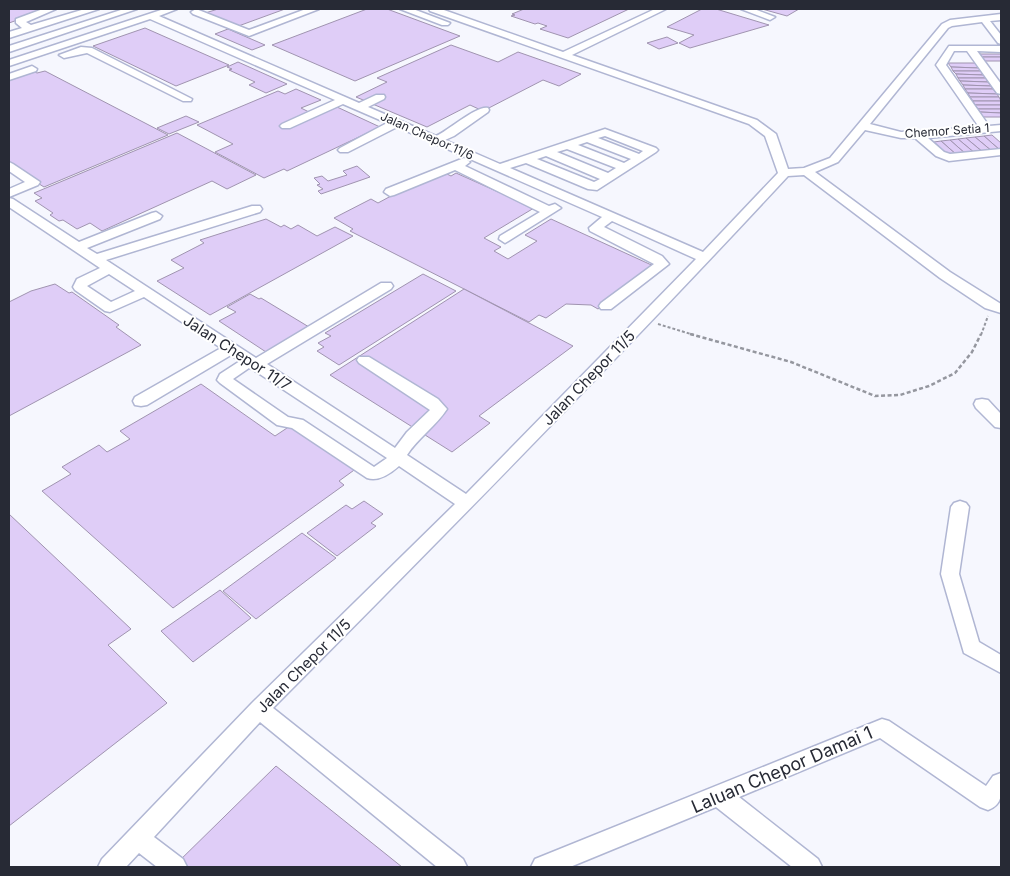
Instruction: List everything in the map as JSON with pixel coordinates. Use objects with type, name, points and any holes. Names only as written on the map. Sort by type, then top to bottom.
[{"type":"street","points":[[30,29],[19,21],[51,9]]},
{"type":"street","points":[[11,32],[30,29],[94,9]]},
{"type":"street","points":[[9,48],[132,9]]},
{"type":"street","points":[[9,63],[172,9]]},
{"type":"street","points":[[193,10],[206,9]]},
{"type":"street","points":[[193,10],[249,33],[314,9]]},
{"type":"street","points":[[405,9],[464,30],[480,25]]},
{"type":"street","points":[[433,9],[753,122],[770,134],[784,173],[806,171],[834,160],[864,126],[944,26],[950,23],[1001,17]]},
{"type":"street","points":[[564,55],[662,9]]},
{"type":"street","points":[[746,9],[770,17]]},
{"type":"street","name":"Jalan Chepor 11/6","points":[[151,16],[704,257]]},
{"type":"street","points":[[984,19],[1001,41]]},
{"type":"street","points":[[986,129],[941,65],[949,50],[970,48],[1001,49]]},
{"type":"street","points":[[970,48],[1001,91]]},
{"type":"street","points":[[39,53],[53,59],[81,50],[89,50],[187,99]]},
{"type":"street","points":[[9,77],[32,69]]},
{"type":"street","points":[[359,107],[380,97]]},
{"type":"street","points":[[286,126],[343,100]]},
{"type":"street","points":[[436,140],[450,134],[484,110]]},
{"type":"street","points":[[344,150],[396,123]]},
{"type":"street","name":"Chemor Setia 1","points":[[864,126],[901,135],[1001,128]]},
{"type":"street","points":[[500,168],[527,158],[605,132],[652,150],[597,186],[592,186],[527,158]]},
{"type":"street","points":[[918,135],[940,154],[949,158],[1001,152]]},
{"type":"street","points":[[567,145],[626,168]]},
{"type":"street","points":[[546,152],[609,178]]},
{"type":"street","points":[[390,192],[475,157]]},
{"type":"street","points":[[455,165],[549,211]]},
{"type":"street","points":[[9,166],[34,182],[9,193]]},
{"type":"street","points":[[806,171],[945,275],[995,307]]},
{"type":"street","name":"Jalan Chepor 11/5","points":[[110,867],[259,709],[467,503],[647,319],[784,173]]},
{"type":"street","points":[[505,239],[570,198]]},
{"type":"street","name":"Jalan Chepor 11/7","points":[[9,202],[467,503]]},
{"type":"street","points":[[94,259],[256,209]]},
{"type":"street","points":[[76,247],[156,216]]},
{"type":"street","points":[[606,306],[662,264],[656,259],[595,228],[611,216]]},
{"type":"street","points":[[109,268],[82,282],[80,286],[110,308],[144,292]]},
{"type":"street","points":[[364,360],[439,409],[409,439],[398,458],[373,474],[297,424],[283,421],[225,380],[225,377],[386,286]]},
{"type":"street","points":[[141,401],[230,349]]},
{"type":"street","points":[[982,404],[1001,423]]},
{"type":"street","points":[[960,507],[950,574],[971,647],[1001,665]]},
{"type":"street","points":[[259,709],[455,867]]},
{"type":"street","name":"Laluan Chepor Damai 1","points":[[543,867],[882,728],[988,800],[1001,783]]},
{"type":"street","points":[[720,796],[810,867]]},
{"type":"street","points":[[137,838],[175,867]]},
{"type":"path","points":[[647,319],[708,340],[790,362],[875,396],[900,395],[929,386],[955,373],[972,352],[995,307]]},
{"type":"building","points":[[9,9],[48,9],[9,23]]},
{"type":"building","points":[[218,9],[285,9],[233,28],[202,14]]},
{"type":"building","points":[[367,9],[387,9],[460,36],[355,81],[272,45]]},
{"type":"building","points":[[524,9],[629,9],[568,38],[540,29],[547,26],[511,16]]},
{"type":"building","points":[[702,9],[716,9],[769,25],[690,48],[679,43],[694,35],[667,27]]},
{"type":"building","points":[[762,9],[799,9],[787,16]]},
{"type":"building","points":[[145,28],[229,65],[176,86],[93,46]]},
{"type":"building","points":[[228,29],[265,45],[252,50],[215,34]]},
{"type":"building","points":[[667,37],[678,43],[659,49],[647,43]]},
{"type":"building","points":[[451,45],[498,62],[518,52],[581,74],[559,86],[543,80],[483,111],[470,105],[427,127],[356,97],[387,82],[377,78]]},
{"type":"building","points":[[978,54],[1001,54],[1001,57],[981,57]]},
{"type":"building","points":[[981,57],[1001,57],[1001,61],[983,61]]},
{"type":"building","points":[[238,62],[287,84],[266,93],[249,85],[255,82],[229,70],[232,69],[227,67]]},
{"type":"building","points":[[948,63],[976,63],[979,68],[951,67]]},
{"type":"building","points":[[951,67],[979,68],[981,71],[953,71]]},
{"type":"building","points":[[33,71],[37,73],[45,71],[168,135],[44,187],[9,165],[9,80]]},
{"type":"building","points":[[953,71],[981,71],[983,75],[956,74]]},
{"type":"building","points":[[956,74],[983,75],[986,78],[958,78]]},
{"type":"building","points":[[958,78],[986,78],[988,82],[960,81]]},
{"type":"building","points":[[960,81],[988,82],[991,86],[963,85]]},
{"type":"building","points":[[963,85],[991,86],[993,89],[965,89]]},
{"type":"building","points":[[296,89],[321,100],[301,108],[317,116],[337,107],[380,127],[287,171],[284,169],[264,178],[215,152],[233,144],[197,125],[278,91],[285,94]]},
{"type":"building","points":[[965,89],[993,89],[997,94],[968,93]]},
{"type":"building","points":[[968,93],[997,94],[999,97],[970,97]]},
{"type":"building","points":[[970,97],[999,97],[1001,101],[973,101]]},
{"type":"building","points":[[973,101],[1001,101],[1001,105],[975,105]]},
{"type":"building","points":[[975,105],[1001,105],[1001,109],[978,109]]},
{"type":"building","points":[[978,109],[1001,109],[1001,113],[980,112]]},
{"type":"building","points":[[980,112],[1001,113],[1001,117],[983,117]]},
{"type":"building","points":[[186,116],[199,122],[169,134],[157,128]]},
{"type":"building","points":[[177,133],[256,175],[227,189],[212,181],[102,231],[90,223],[77,229],[63,220],[59,221],[50,215],[53,213],[35,201],[42,198],[34,193]]},
{"type":"building","points":[[992,135],[1001,143],[1001,151],[984,136]]},
{"type":"building","points":[[984,136],[1001,151],[993,152],[975,137]]},
{"type":"building","points":[[975,137],[993,152],[984,153],[966,138]]},
{"type":"building","points":[[966,138],[984,153],[976,154],[958,139]]},
{"type":"building","points":[[958,139],[976,154],[967,155],[950,140]]},
{"type":"building","points":[[950,140],[967,155],[958,156],[941,141]]},
{"type":"building","points":[[941,141],[958,156],[950,157],[934,142]]},
{"type":"building","points":[[357,166],[370,177],[321,194],[318,191],[323,189],[317,185],[320,184],[314,178],[322,176],[328,181],[347,175],[343,171]]},
{"type":"building","points":[[439,170],[451,176],[456,173],[534,208],[484,238],[501,247],[494,251],[508,259],[537,241],[525,235],[551,219],[658,268],[598,309],[591,305],[566,304],[546,318],[539,315],[529,322],[350,231],[353,229],[334,218],[371,199],[378,203]]},
{"type":"building","points":[[266,219],[281,227],[284,225],[291,229],[298,225],[317,236],[335,227],[353,236],[210,315],[157,281],[184,268],[171,260],[204,243],[200,240]]},
{"type":"building","points":[[423,274],[456,291],[339,365],[317,351],[324,347],[318,343],[331,336],[325,333]]},
{"type":"building","points":[[55,284],[69,293],[72,292],[119,325],[116,327],[141,345],[9,416],[9,302],[31,291]]},
{"type":"building","points":[[464,289],[573,346],[479,416],[490,423],[452,452],[330,375]]},
{"type":"building","points":[[250,294],[259,299],[261,298],[309,327],[266,352],[219,321],[236,312],[227,307]]},
{"type":"building","points":[[201,384],[275,436],[293,424],[357,468],[339,481],[344,485],[173,608],[42,491],[71,474],[62,467],[99,445],[107,452],[130,439],[120,431]]},
{"type":"building","points":[[364,501],[383,514],[371,523],[376,526],[337,556],[307,533],[346,505],[352,509]]},
{"type":"building","points":[[9,514],[131,629],[108,645],[167,703],[9,826]]},
{"type":"building","points":[[302,533],[336,558],[256,619],[223,591]]},
{"type":"building","points":[[220,590],[251,618],[193,662],[161,631]]},
{"type":"building","points":[[276,766],[402,867],[173,867]]}]
